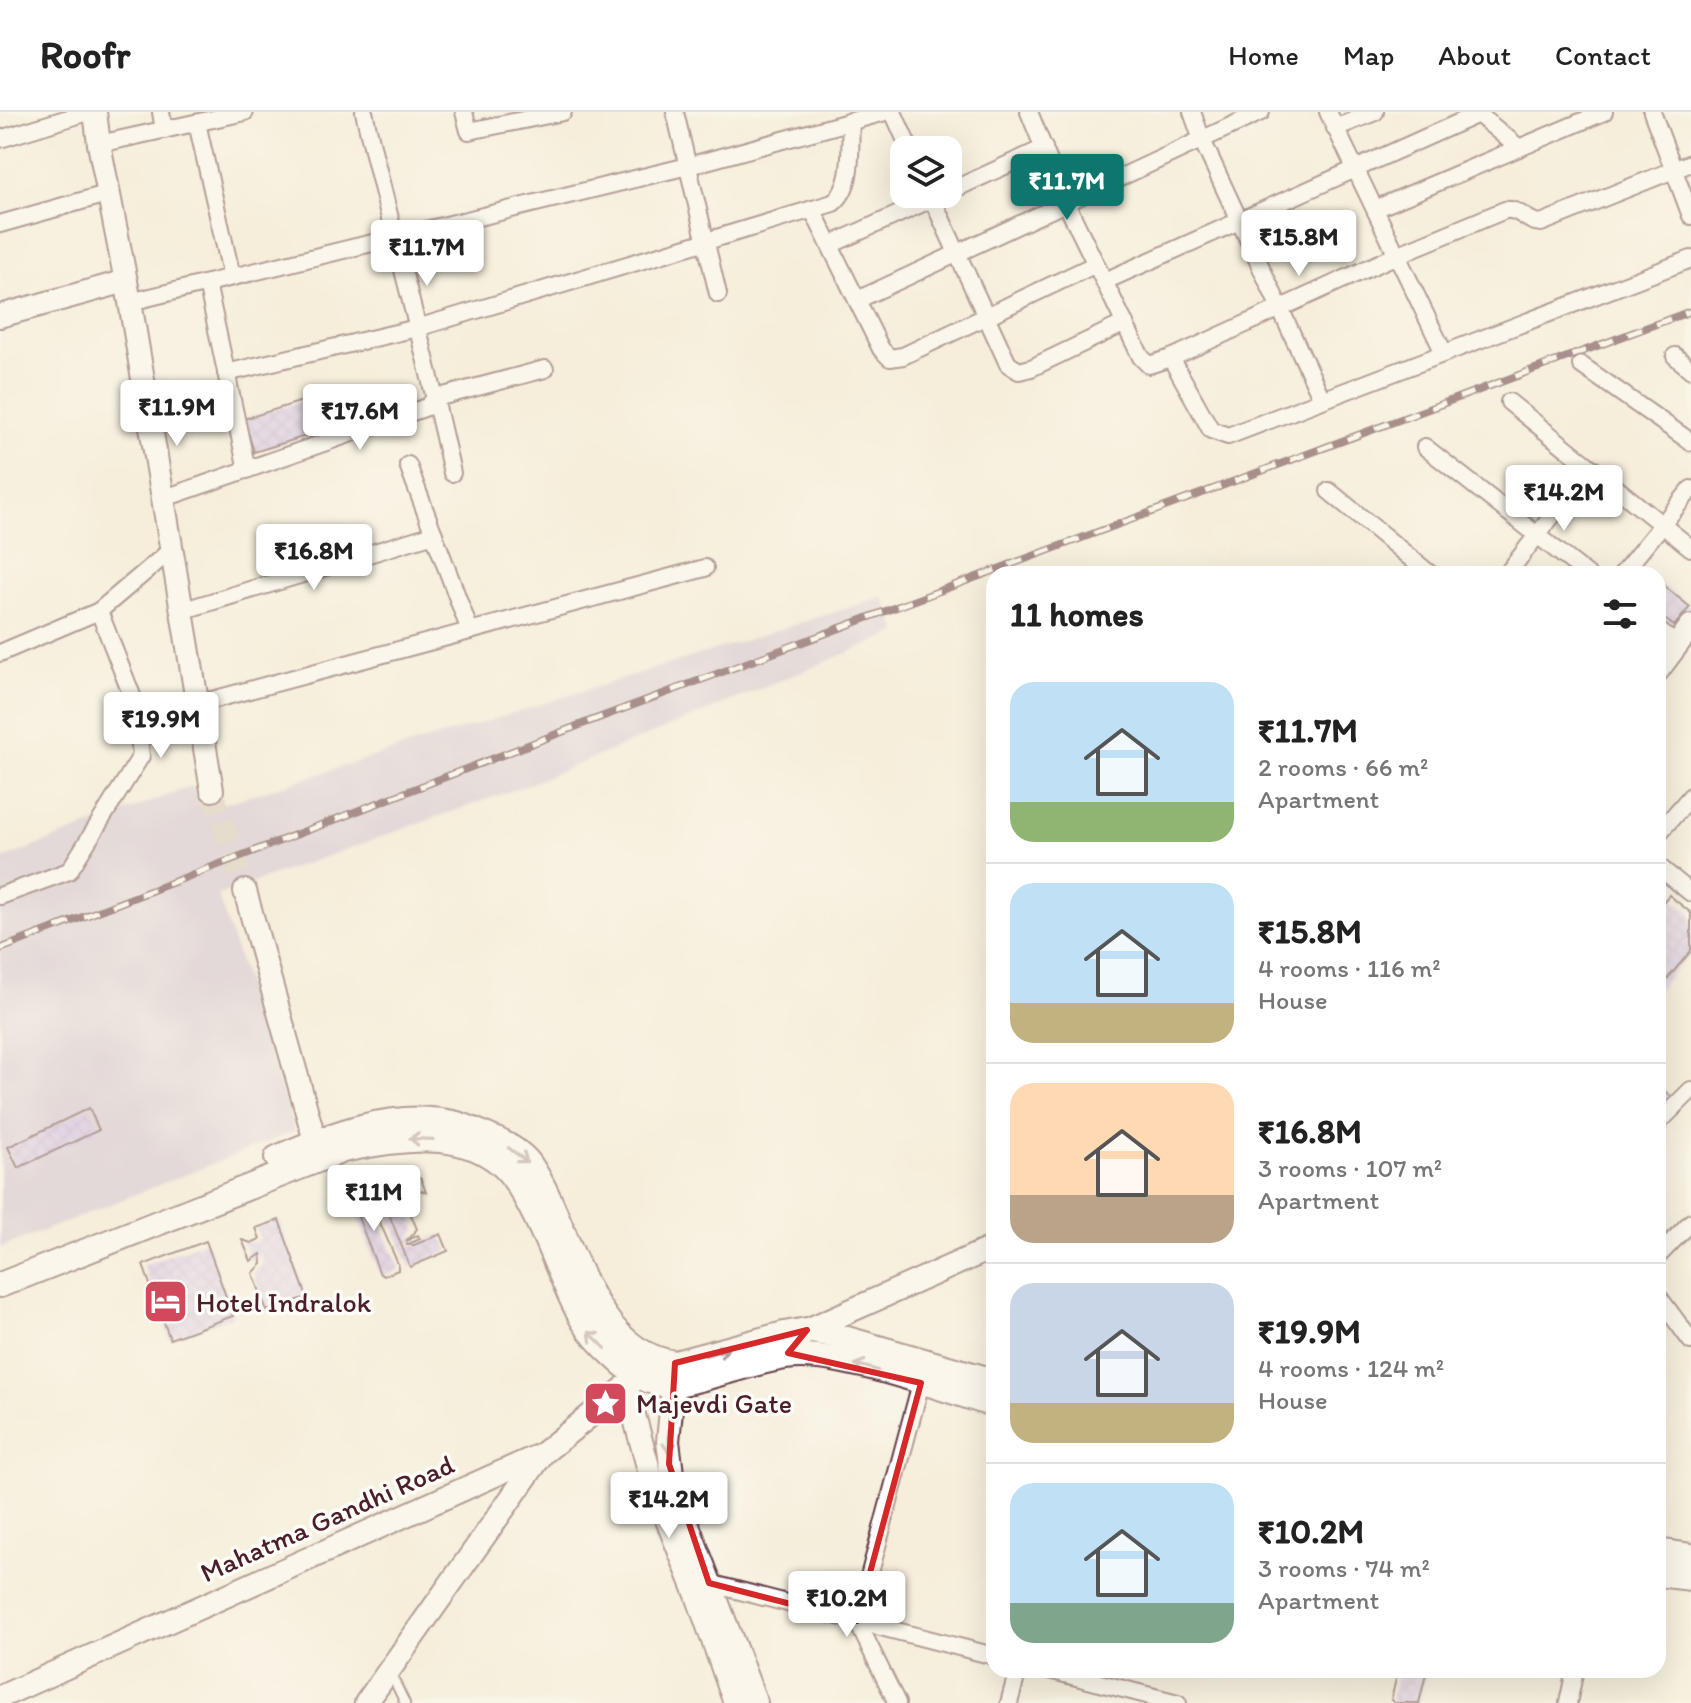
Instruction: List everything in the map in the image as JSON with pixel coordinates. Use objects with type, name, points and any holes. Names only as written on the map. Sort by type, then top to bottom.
[{"type":"main road","points":[[0,1268],[234,1178],[315,1141],[390,1120],[426,1119],[456,1123],[502,1143],[529,1163],[548,1196],[586,1287],[611,1324],[641,1352],[669,1370],[788,1356],[847,1362],[986,1403]]},
{"type":"main road","points":[[0,1285],[343,1150],[416,1138],[447,1141],[478,1150],[500,1164],[516,1181],[579,1317],[632,1382],[784,1334],[807,1330],[986,1379]]},
{"type":"main road","points":[[1666,1552],[1691,1556]]},
{"type":"main road","points":[[1666,1575],[1691,1578]]},
{"type":"street","points":[[0,139],[88,112]]},
{"type":"street","points":[[95,112],[212,790]]},
{"type":"street","points":[[161,112],[164,130]]},
{"type":"street","points":[[99,144],[197,123],[219,115],[245,112]]},
{"type":"street","points":[[364,112],[452,473]]},
{"type":"street","points":[[464,112],[469,131],[563,112]]},
{"type":"street","points":[[675,112],[718,294]]},
{"type":"street","points":[[0,316],[128,291],[207,283],[688,166],[885,112]]},
{"type":"street","points":[[893,112],[904,136]]},
{"type":"street","points":[[1029,112],[1065,201],[1141,357],[1149,365],[1505,210],[1516,211],[1532,223],[1541,223],[1691,163]]},
{"type":"street","points":[[1192,112],[1202,140],[1322,399]]},
{"type":"street","points":[[857,300],[1261,112]]},
{"type":"street","points":[[1328,112],[1444,353]]},
{"type":"street","points":[[1335,128],[1375,112]]},
{"type":"street","points":[[1375,209],[1604,112]]},
{"type":"street","points":[[1652,112],[1691,216]]},
{"type":"street","points":[[1105,281],[1478,114],[1519,148]]},
{"type":"street","points":[[226,373],[417,328],[833,203],[842,196],[848,183],[851,121]]},
{"type":"street","points":[[197,123],[232,277]]},
{"type":"street","points":[[962,184],[1044,148]]},
{"type":"street","points":[[0,224],[110,193]]},
{"type":"street","points":[[830,245],[910,208]]},
{"type":"street","points":[[942,208],[957,252],[1008,364],[1019,371],[1125,323]]},
{"type":"street","points":[[812,209],[881,349],[890,358],[903,356],[1096,264]]},
{"type":"street","points":[[1171,358],[1211,430],[1228,436],[1691,259]]},
{"type":"street","points":[[207,283],[247,470]]},
{"type":"street","points":[[1675,356],[1691,370]]},
{"type":"street","points":[[1581,365],[1691,442]]},
{"type":"street","points":[[162,499],[427,407],[436,398],[545,369]]},
{"type":"street","points":[[1509,402],[1691,548]]},
{"type":"street","points":[[1425,447],[1577,566]]},
{"type":"street","points":[[408,465],[470,631]]},
{"type":"street","points":[[1513,566],[1590,467]]},
{"type":"street","points":[[1629,566],[1691,489]]},
{"type":"street","points":[[1329,491],[1420,566]]},
{"type":"street","points":[[181,611],[434,534]]},
{"type":"street","points":[[0,653],[99,611],[171,550]]},
{"type":"street","points":[[197,704],[705,568]]},
{"type":"street","points":[[0,896],[69,871],[141,756],[136,706],[99,611]]},
{"type":"street","points":[[1666,659],[1691,626]]},
{"type":"street","points":[[1666,636],[1677,645]]},
{"type":"street","points":[[1666,825],[1691,796]]},
{"type":"street","points":[[1666,873],[1691,893]]},
{"type":"street","points":[[245,891],[315,1141]]},
{"type":"street","points":[[1666,1115],[1691,1090]]},
{"type":"street","points":[[1666,1248],[1691,1222]]},
{"type":"street","points":[[788,1356],[807,1330],[986,1251]]},
{"type":"street","points":[[1666,1307],[1691,1341]]},
{"type":"street","points":[[669,1370],[671,1476],[756,1703]]},
{"type":"street","points":[[632,1382],[653,1485],[697,1595],[735,1703]]},
{"type":"street","name":"Mahatma Gandhi Road","points":[[0,1697],[542,1454],[632,1382]]},
{"type":"street","points":[[897,1703],[857,1621],[921,1383]]},
{"type":"street","points":[[366,1703],[542,1454]]},
{"type":"street","points":[[709,1583],[986,1654]]},
{"type":"street","points":[[1009,1703],[1016,1678]]},
{"type":"street","points":[[1080,1678],[1178,1703]]},
{"type":"street","points":[[1568,1703],[1573,1678]]},
{"type":"lane","points":[[390,1672],[405,1703]]},
{"type":"highlighted area","points":[[807,1330],[788,1353],[921,1383],[857,1621],[709,1583],[669,1464],[675,1363]]},
{"type":"shaded area","points":[[883,597],[898,632],[530,784],[218,895],[295,1131],[0,1248],[0,860],[192,786],[204,810]]},
{"type":"building","points":[[312,398],[322,431],[254,452],[244,419]]},
{"type":"building","points":[[1666,588],[1690,607],[1674,626],[1666,620]]},
{"type":"building","points":[[1669,895],[1691,913],[1691,951],[1666,981],[1666,899]]},
{"type":"building","points":[[1666,1092],[1673,1098],[1666,1106]]},
{"type":"building","points":[[89,1108],[99,1130],[18,1168],[8,1147]]},
{"type":"building","points":[[421,1179],[426,1192],[415,1189],[405,1192],[405,1196],[412,1193],[416,1202],[407,1205],[417,1229],[406,1241],[418,1235],[420,1239],[406,1245],[441,1234],[448,1251],[410,1267],[377,1180]]},
{"type":"building","points":[[365,1188],[398,1264],[398,1270],[384,1276],[380,1274],[349,1194]]},
{"type":"building","points":[[279,1220],[307,1297],[267,1311],[253,1273],[262,1264],[261,1254],[251,1261],[242,1240],[251,1243],[260,1239],[256,1228]]},
{"type":"building","points":[[206,1241],[233,1316],[170,1339],[143,1265]]},
{"type":"building","points":[[1396,1678],[1425,1678],[1419,1703],[1395,1703],[1391,1700]]},
{"type":"tunnel","points":[[212,790],[245,891]]},
{"type":"railway","points":[[1006,566],[1691,311]]},
{"type":"railway","points":[[0,949],[585,723],[986,574]]},
{"type":"place","name":"Hotel Indralok","points":[[165,1302]]},
{"type":"place","name":"Majevdi Gate","points":[[605,1403]]}]
